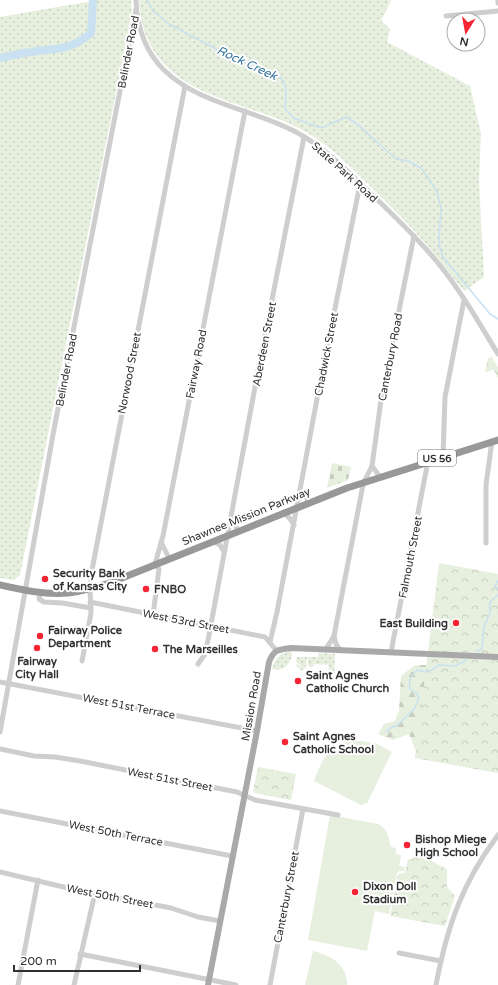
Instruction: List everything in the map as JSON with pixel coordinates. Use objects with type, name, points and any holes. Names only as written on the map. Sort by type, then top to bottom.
[{"type":"highway","name":"Shawnee Mission Parkway","points":[[0,585],[40,593],[70,593],[90,589],[107,584],[284,512],[364,482],[495,440]]},
{"type":"main road","points":[[276,650],[290,648],[326,649],[498,657]]},
{"type":"main road","name":"Mission Road","points":[[208,982],[269,662],[276,650]]},
{"type":"street","name":"State Park Road","points":[[136,0],[138,26],[150,53],[164,70],[186,86],[210,99],[276,122],[304,137],[330,156],[414,236],[438,263],[464,300],[498,354]]},
{"type":"street","name":"Belinder Road","points":[[0,732],[27,573],[54,429],[136,8]]},
{"type":"street","points":[[486,12],[498,11]]},
{"type":"street","name":"Norwood Street","points":[[82,661],[90,605],[92,570],[186,86]]},
{"type":"street","name":"Fairway Road","points":[[153,614],[159,570],[155,564],[161,542],[245,111]]},
{"type":"street","name":"Aberdeen Street","points":[[198,664],[205,654],[211,626],[227,535],[304,137]]},
{"type":"street","name":"Chadwick Street","points":[[270,642],[360,184]]},
{"type":"street","name":"Canterbury Road","points":[[364,482],[370,473],[372,466],[381,400],[414,236]]},
{"type":"street","points":[[443,456],[445,397],[464,300]]},
{"type":"street","points":[[486,543],[486,485],[495,440]]},
{"type":"street","name":"Falmouth Street","points":[[391,652],[428,461]]},
{"type":"street","points":[[372,466],[380,477]]},
{"type":"street","points":[[326,649],[334,636],[364,482]]},
{"type":"street","points":[[300,491],[310,502]]},
{"type":"street","points":[[284,512],[294,525]]},
{"type":"street","points":[[231,517],[238,531]]},
{"type":"street","points":[[213,541],[220,545],[224,552]]},
{"type":"street","points":[[161,542],[169,558]]},
{"type":"street","name":"West 53rd Street","points":[[40,593],[39,599],[44,602],[90,605],[142,612],[265,636],[276,650]]},
{"type":"street","points":[[334,636],[336,644],[340,650]]},
{"type":"street","name":"West 51st Terrace","points":[[0,682],[257,731]]},
{"type":"street","name":"West 51st Street","points":[[0,749],[34,756],[55,757],[80,761],[237,792],[255,800],[338,815]]},
{"type":"street","name":"Canterbury Street","points":[[270,985],[303,809]]},
{"type":"street","name":"West 50th Terrace","points":[[0,810],[232,856]]},
{"type":"street","points":[[436,985],[449,926],[460,899],[473,872],[498,835]]},
{"type":"street","name":"West 50th Street","points":[[0,872],[171,908],[198,917],[220,921]]},
{"type":"street","points":[[18,985],[38,880]]},
{"type":"street","points":[[74,985],[95,893]]},
{"type":"street","points":[[399,953],[441,962]]},
{"type":"street","points":[[80,954],[208,982],[236,985]]},
{"type":"green space","points":[[98,0],[131,0],[132,12],[20,575],[14,580],[0,578],[0,17]]},
{"type":"green space","points":[[139,0],[391,0],[381,21],[390,29],[387,42],[470,86],[481,134],[479,182],[484,277],[464,291],[430,249],[403,219],[344,161],[320,141],[297,127],[219,98],[195,87],[173,72],[155,53],[143,27]]},
{"type":"green space","points":[[492,357],[498,368],[498,378],[493,369],[485,373],[488,358]]},
{"type":"green space","points":[[332,463],[351,467],[348,480],[327,488]]},
{"type":"green space","points":[[439,563],[498,574],[498,773],[415,758]]},
{"type":"green space","points":[[290,651],[292,654],[291,658],[286,666],[276,670],[272,669],[274,662],[278,657],[283,653]]},
{"type":"green space","points":[[319,653],[335,654],[334,681],[321,677],[322,673],[328,673],[329,665],[314,664],[313,667],[308,666],[308,657],[318,657]]},
{"type":"green space","points":[[297,657],[307,657],[306,667],[301,671],[296,665],[297,664],[299,667],[301,666],[296,662]]},
{"type":"green space","points":[[415,665],[433,665],[416,751],[409,734],[393,740],[378,734],[384,724],[395,721],[399,710],[401,676]]},
{"type":"green space","points":[[347,741],[375,743],[392,752],[367,803],[361,805],[314,781],[325,757],[333,748]]},
{"type":"green space","points":[[258,767],[296,774],[291,800],[254,793],[253,791]]},
{"type":"green space","name":"Dixon Doll Stadium","points":[[330,815],[378,824],[384,828],[391,847],[396,848],[396,854],[401,855],[399,866],[405,867],[404,871],[397,873],[389,914],[375,911],[367,951],[308,940]]},
{"type":"green space","points":[[416,856],[447,869],[447,887],[455,896],[445,926],[390,916],[398,874],[405,873],[408,859],[412,859]]},
{"type":"green space","points":[[313,951],[326,955],[337,962],[344,972],[347,985],[305,985]]},
{"type":"waterway","points":[[0,58],[23,53],[63,48],[83,39],[91,33],[93,0]]},
{"type":"waterway","name":"Rock Creek","points":[[147,0],[153,11],[169,24],[235,59],[279,75],[285,84],[285,109],[294,118],[321,128],[346,117],[357,124],[396,159],[408,161],[421,168],[437,192],[441,208],[439,238],[443,257],[490,314],[498,319]]},
{"type":"waterway","points":[[498,581],[495,586],[498,589]]},
{"type":"waterway","points":[[476,651],[482,649],[484,627],[490,613],[490,602],[498,595]]},
{"type":"waterway","points":[[387,732],[390,728],[398,725],[415,708],[419,697],[410,689],[409,683],[417,670],[427,672],[438,665],[455,666],[467,660]]},
{"type":"place","name":"Security Bank of Kansas City","points":[[45,579]]},
{"type":"place","name":"FNBO","points":[[146,589]]},
{"type":"place","name":"East Building","points":[[456,623]]},
{"type":"place","name":"Fairway Police Department","points":[[40,636]]},
{"type":"place","name":"Fairway City Hall","points":[[37,648]]},
{"type":"place","name":"The Marseilles","points":[[155,649]]},
{"type":"place","name":"Saint Agnes Catholic Church","points":[[298,681]]},
{"type":"place","name":"Saint Agnes Catholic School","points":[[285,742]]},
{"type":"place","name":"Bishop Miege High School","points":[[407,845]]},
{"type":"place","name":"Dixon Doll Stadium","points":[[355,892]]}]
